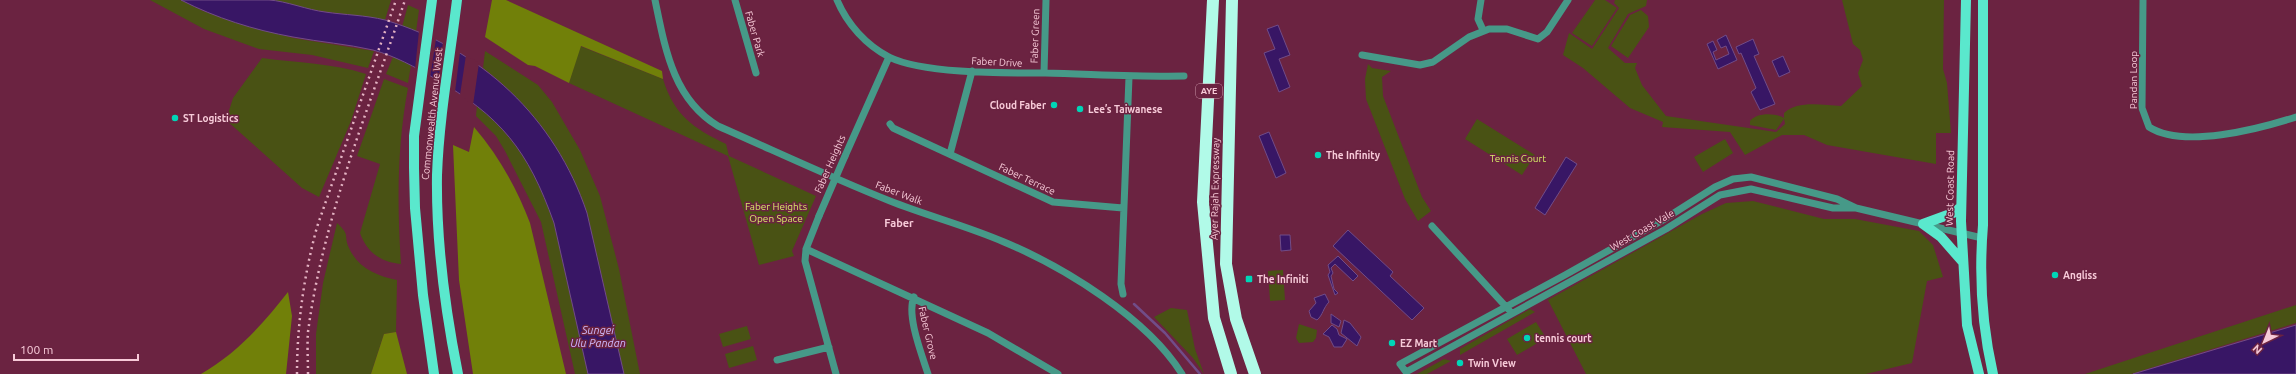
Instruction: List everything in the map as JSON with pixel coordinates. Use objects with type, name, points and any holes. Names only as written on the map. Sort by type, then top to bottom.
[{"type":"highway","name":"Ayer Rajah Expressway","points":[[1213,0],[1203,202],[1214,318],[1231,374]]},
{"type":"highway","name":"Ayer Rajah Expressway","points":[[1232,0],[1229,54],[1226,264],[1236,319],[1255,374]]},
{"type":"main road","name":"Commonwealth Avenue West","points":[[432,0],[414,136],[415,208],[423,296],[434,374]]},
{"type":"main road","name":"Commonwealth Avenue West","points":[[457,0],[440,140],[437,211],[447,318],[458,374]]},
{"type":"main road","name":"West Coast Road","points":[[1966,0],[1961,233],[1967,325],[1979,374]]},
{"type":"main road","points":[[1984,0],[1982,238],[1980,260],[1987,347],[1993,374]]},
{"type":"main road","points":[[1923,224],[1953,213],[1961,207]]},
{"type":"main road","points":[[1923,224],[1941,237],[1962,261]]},
{"type":"street","name":"Faber Walk","points":[[655,0],[675,76],[687,98],[705,118],[725,129],[890,201],[1004,242],[1038,259],[1081,283],[1126,314],[1162,347],[1182,374]]},
{"type":"street","name":"Faber Park","points":[[735,0],[756,73]]},
{"type":"street","name":"Faber Drive","points":[[837,0],[856,31],[869,44],[889,56],[919,66],[972,71],[1129,77],[1184,76]]},
{"type":"street","name":"Faber Green","points":[[1044,73],[1046,0]]},
{"type":"street","points":[[1482,0],[1478,19],[1484,30]]},
{"type":"street","points":[[1362,55],[1413,65],[1426,65],[1447,54],[1470,37],[1484,30],[1507,29],[1538,39],[1548,32],[1568,0]]},
{"type":"street","name":"Pandan Loop","points":[[2143,0],[2142,108],[2149,126],[2156,131],[2167,134],[2222,134],[2254,129],[2296,117]]},
{"type":"street","name":"Faber Heights","points":[[836,374],[808,274],[805,261],[806,248],[889,56]]},
{"type":"street","points":[[950,154],[972,71]]},
{"type":"street","points":[[1123,294],[1121,284],[1123,208],[1129,77]]},
{"type":"street","name":"Faber Terrace","points":[[890,124],[893,128],[1053,202],[1123,208]]},
{"type":"street","name":"West Coast Vale","points":[[1856,208],[1833,208],[1751,189],[1720,195],[1666,229],[1406,372],[1400,364],[1663,220],[1715,187],[1733,179],[1751,177],[1836,199],[1856,208],[1982,238]]},
{"type":"street","points":[[1432,226],[1513,314]]},
{"type":"street","points":[[806,248],[914,297],[1007,343],[1058,374]]},
{"type":"street","name":"Faber Grove","points":[[914,297],[911,303],[911,313],[928,374]]},
{"type":"street","points":[[1445,338],[1450,347]]},
{"type":"street","points":[[778,360],[829,346]]},
{"type":"green space","points":[[150,0],[181,0],[203,11],[293,38],[374,51],[368,68],[312,55],[259,49],[204,29]]},
{"type":"green space","points":[[271,0],[391,0],[385,20],[313,10]]},
{"type":"green space","points":[[492,0],[506,0],[662,71],[663,79],[581,46],[569,83],[535,66],[528,65],[485,37]]},
{"type":"green space","points":[[1595,0],[1605,0],[1617,8],[1592,46],[1572,33]]},
{"type":"green space","points":[[1615,0],[1647,0],[1646,6],[1628,14],[1608,48],[1625,63],[1637,63],[1635,68],[1642,85],[1666,116],[1776,132],[1785,124],[1784,119],[1776,130],[1750,125],[1750,121],[1757,116],[1767,114],[1781,116],[1784,118],[1784,113],[1796,106],[1818,104],[1841,106],[1862,86],[1858,73],[1863,60],[1860,50],[1853,44],[1842,0],[1944,0],[1943,69],[1947,83],[1951,133],[1936,133],[1936,164],[1827,145],[1804,135],[1782,135],[1745,155],[1730,132],[1662,127],[1663,122],[1630,108],[1583,68],[1563,55],[1569,33],[1592,49],[1619,8],[1614,3]]},
{"type":"green space","points":[[408,5],[419,10],[416,32],[402,27]]},
{"type":"green space","points":[[1641,10],[1648,16],[1649,27],[1628,58],[1611,46],[1630,15]]},
{"type":"green space","name":"Faber Heights Open Space","points":[[580,46],[663,79],[673,102],[679,111],[694,126],[726,144],[729,156],[816,196],[792,251],[794,256],[759,265],[728,156],[569,83]]},
{"type":"green space","points":[[485,51],[538,85],[552,102],[580,150],[600,196],[619,269],[640,374],[624,374],[587,213],[579,191],[558,151],[532,115],[517,98],[483,68]]},
{"type":"green space","points":[[393,57],[411,65],[408,83],[386,74]]},
{"type":"green space","points":[[262,58],[328,65],[366,74],[351,121],[319,197],[302,188],[226,120],[233,98]]},
{"type":"green space","points":[[1368,64],[1372,68],[1391,71],[1382,77],[1383,96],[1422,197],[1431,211],[1418,221],[1405,199],[1366,99],[1365,79]]},
{"type":"green space","points":[[384,79],[408,88],[404,110],[399,176],[401,264],[381,259],[371,251],[360,233],[380,164],[357,156]]},
{"type":"green space","points":[[477,105],[515,144],[533,172],[540,188],[554,223],[588,374],[575,374],[541,222],[496,136],[476,116]]},
{"type":"green space","name":"Tennis Court","points":[[1477,119],[1535,155],[1522,175],[1465,139]]},
{"type":"green space","points":[[474,127],[499,160],[506,172],[530,223],[566,374],[473,374],[459,280],[453,145],[469,152]]},
{"type":"green space","points":[[1725,139],[1733,153],[1703,172],[1694,157]]},
{"type":"green space","points":[[1753,201],[1824,219],[1855,219],[1919,231],[1933,245],[1943,277],[1927,281],[1912,363],[1866,374],[1586,374],[1548,300],[1702,214],[1726,203]]},
{"type":"green space","points":[[337,223],[345,233],[349,248],[357,261],[375,273],[397,280],[396,332],[384,334],[371,374],[316,374],[316,334],[323,283]]},
{"type":"green space","points":[[1283,270],[1285,300],[1270,301],[1268,271]]},
{"type":"green space","points":[[288,292],[292,316],[286,374],[201,374],[226,357],[249,337]]},
{"type":"green space","points":[[2296,305],[2296,323],[2131,374],[2085,374]]},
{"type":"green space","points":[[1171,308],[1187,310],[1195,349],[1204,374],[1193,358],[1154,317]]},
{"type":"green space","points":[[1530,309],[1535,312],[1460,355],[1460,349]]},
{"type":"green space","name":"tennis court","points":[[1536,322],[1546,338],[1517,355],[1507,339]]},
{"type":"green space","points":[[1299,324],[1317,330],[1316,338],[1313,342],[1299,343],[1296,338]]},
{"type":"green space","points":[[747,326],[751,339],[723,347],[719,334]]},
{"type":"green space","points":[[396,332],[407,374],[371,374],[384,334]]},
{"type":"green space","points":[[753,346],[757,360],[729,368],[725,354]]},
{"type":"green space","points":[[1444,359],[1451,361],[1427,374],[1417,374]]},
{"type":"water","name":"Sungei Ulu Pandan","points":[[181,0],[269,0],[318,11],[385,20],[420,33],[453,49],[483,69],[510,92],[535,118],[556,147],[573,179],[587,213],[624,374],[588,374],[554,223],[534,175],[509,137],[495,121],[457,92],[405,62],[389,55],[363,48],[303,39],[264,31],[222,18]]},
{"type":"water","points":[[1278,25],[1290,55],[1279,59],[1290,87],[1279,92],[1264,53],[1275,49],[1267,29]]},
{"type":"water","points":[[1726,35],[1737,60],[1718,69],[1707,44],[1713,41],[1717,50],[1713,52],[1716,60],[1729,54],[1726,46],[1721,48],[1717,40]]},
{"type":"water","points":[[1753,39],[1759,54],[1754,56],[1775,104],[1760,110],[1751,92],[1756,88],[1741,53],[1739,54],[1736,47]]},
{"type":"water","points":[[1783,56],[1790,72],[1779,77],[1772,61]]},
{"type":"water","points":[[1269,132],[1286,173],[1276,178],[1259,136]]},
{"type":"water","points":[[1566,157],[1577,164],[1545,215],[1535,208]]},
{"type":"water","points":[[1348,230],[1393,272],[1390,276],[1424,308],[1412,320],[1333,246]]},
{"type":"water","points":[[1280,235],[1290,235],[1291,250],[1281,251]]},
{"type":"water","points":[[1338,256],[1358,276],[1353,281],[1335,264],[1331,268],[1333,273],[1331,276],[1334,289],[1338,293],[1335,295],[1328,275],[1330,272],[1328,265]]},
{"type":"water","points":[[1325,294],[1329,302],[1317,320],[1311,317],[1309,311],[1316,303],[1314,298]]},
{"type":"water","points":[[1331,314],[1341,321],[1339,327],[1331,323]]},
{"type":"water","points":[[1344,320],[1350,323],[1361,337],[1357,346],[1341,333]]},
{"type":"water","points":[[1332,325],[1337,329],[1339,335],[1347,339],[1342,347],[1334,347],[1329,337],[1323,334]]},
{"type":"water","points":[[2296,325],[2296,374],[2133,374]]},
{"type":"pier","points":[[419,31],[436,39],[430,78],[415,69]]},
{"type":"pier","points":[[443,42],[460,52],[455,92],[438,83]]},
{"type":"pier","points":[[466,55],[479,63],[473,105],[460,95]]},
{"type":"waterway","points":[[1134,304],[1165,333],[1200,374]]},
{"type":"railway","points":[[297,374],[298,337],[302,300],[308,263],[317,227],[396,0]]},
{"type":"railway","points":[[308,374],[308,332],[324,247],[362,123],[405,0]]},
{"type":"place","name":"Cloud Faber","points":[[1054,105]]},
{"type":"place","name":"Lee’s Taiwanese","points":[[1080,109]]},
{"type":"place","name":"ST Logistics","points":[[175,118]]},
{"type":"place","name":"The Infinity","points":[[1318,155]]},
{"type":"place","name":"Angliss","points":[[2055,275]]},
{"type":"place","name":"The Infiniti","points":[[1249,279]]},
{"type":"place","name":"tennis court","points":[[1527,338]]},
{"type":"place","name":"EZ Mart","points":[[1392,343]]},
{"type":"place","name":"Twin View","points":[[1460,363]]},
{"type":"district","name":"Faber","points":[[899,223]]}]
